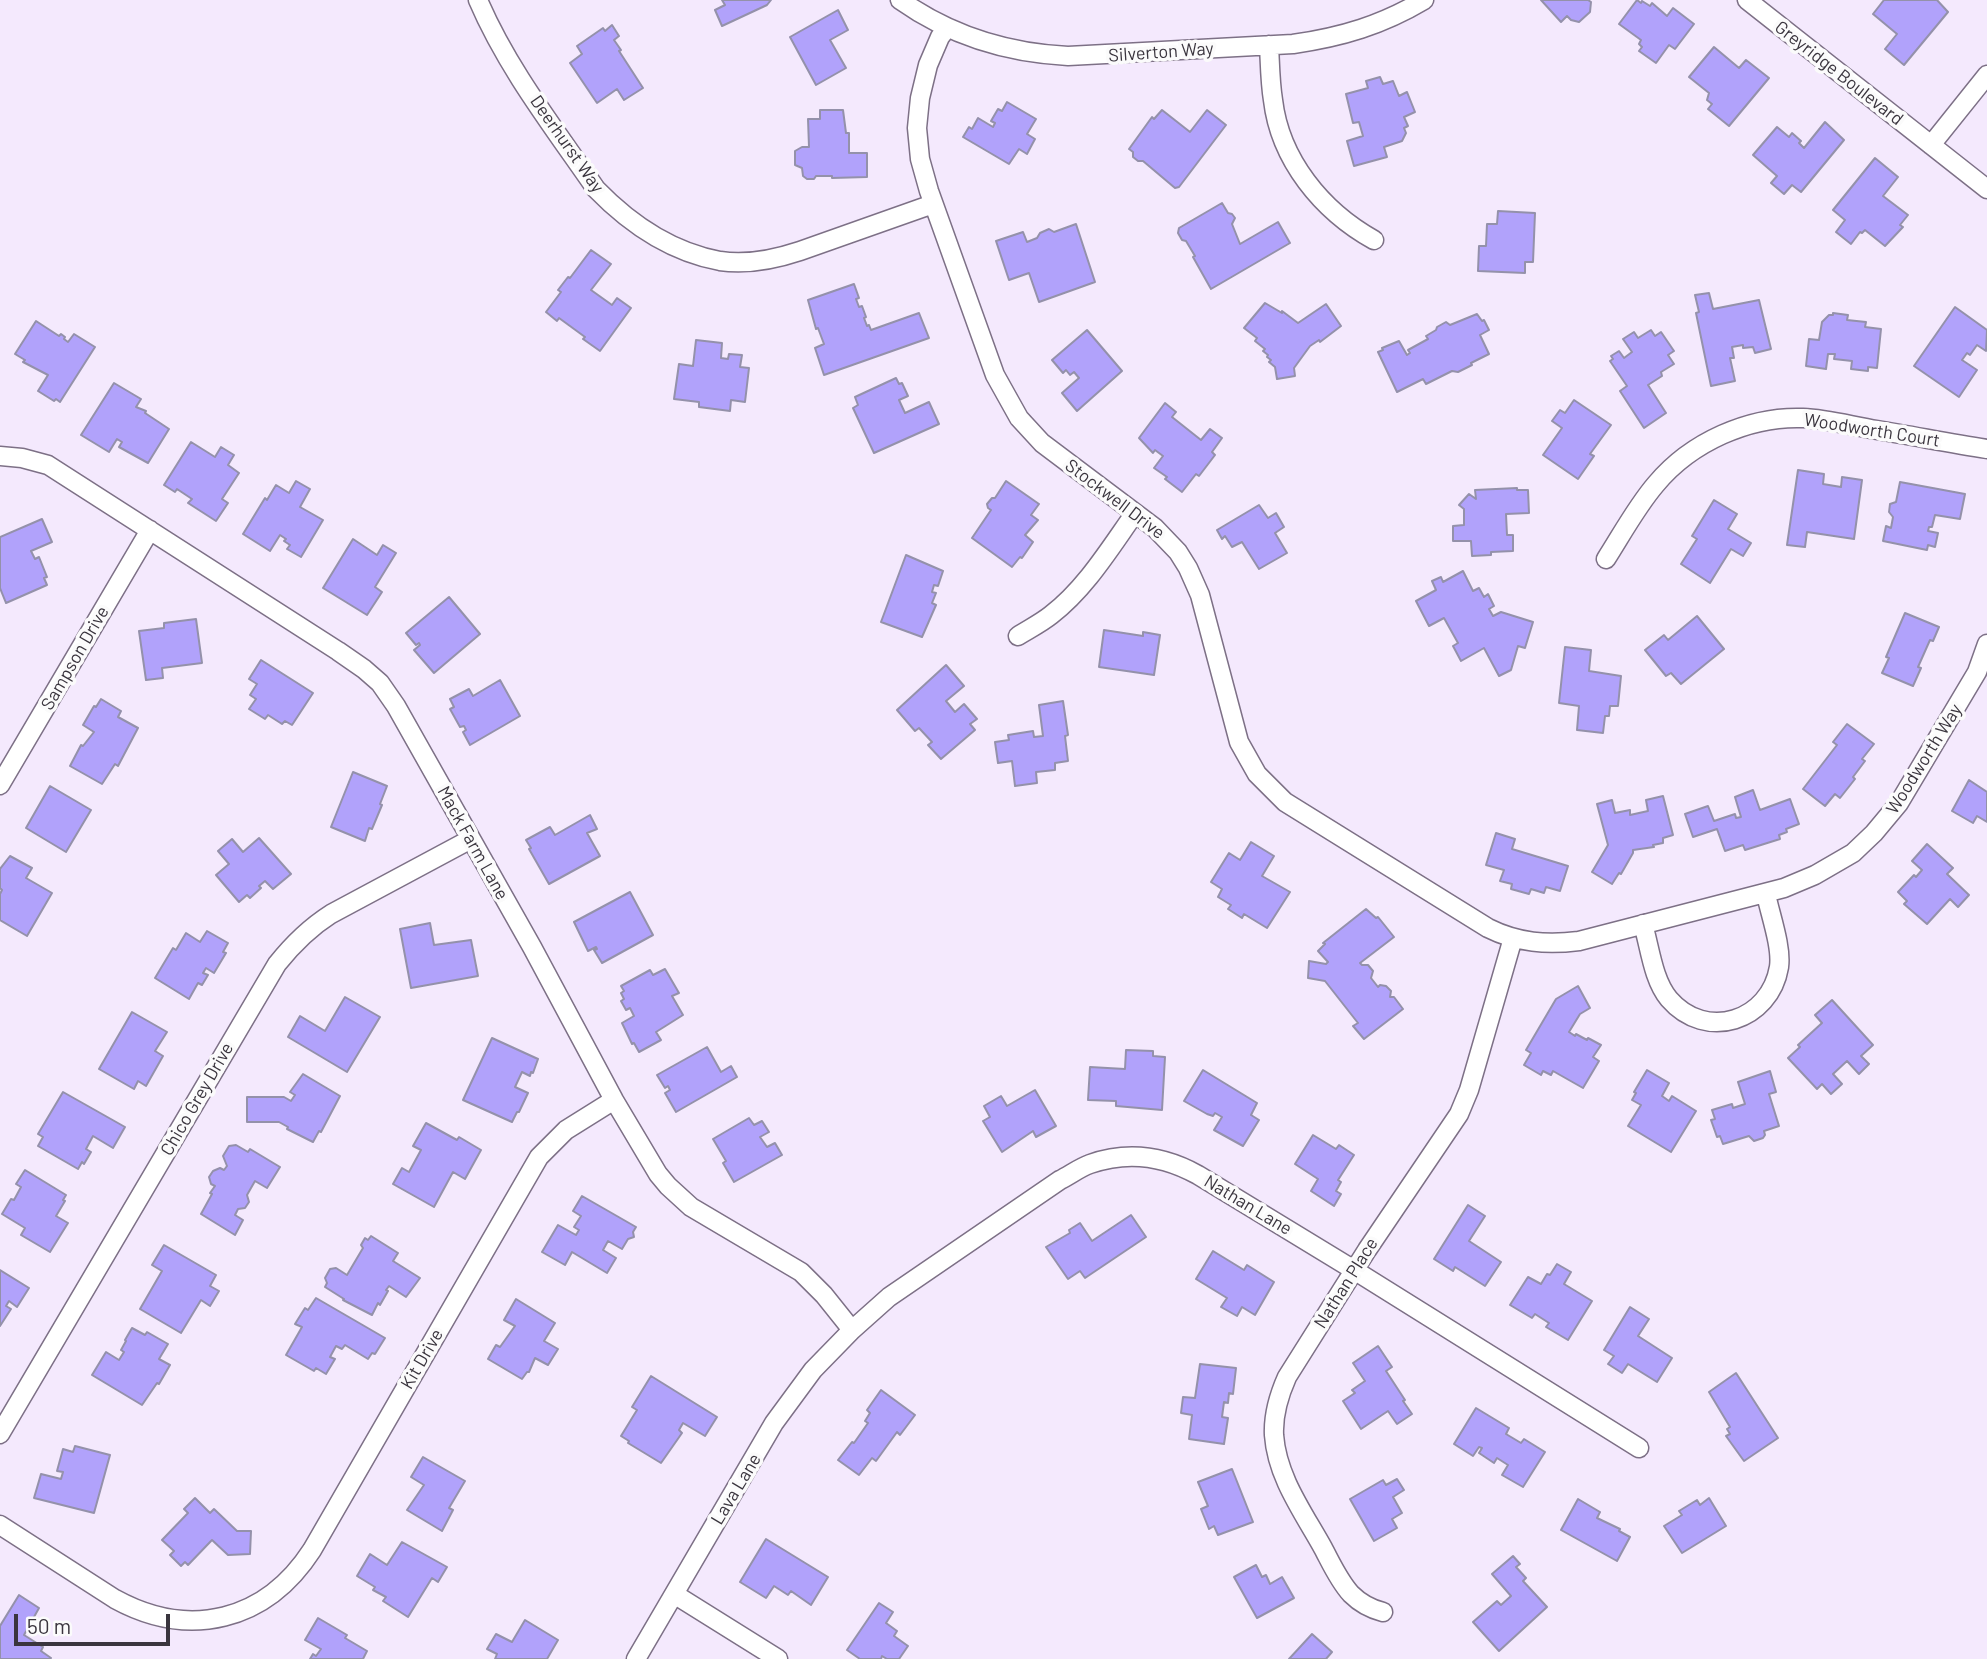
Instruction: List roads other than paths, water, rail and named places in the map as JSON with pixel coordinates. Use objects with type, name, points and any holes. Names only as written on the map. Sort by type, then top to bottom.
[{"type":"street","name":"Deerhurst Way","points":[[478,0],[509,62],[596,189],[629,219],[664,242],[721,261],[751,261],[800,251],[933,204]]},
{"type":"street","name":"Silverton Way","points":[[900,0],[947,28],[986,44],[1057,56],[1293,44],[1340,37],[1378,23],[1424,0]]},
{"type":"street","name":"Greyridge Boulevard","points":[[1747,0],[1987,190]]},
{"type":"street","name":"Stockwell Drive","points":[[947,28],[940,37],[928,65],[919,106],[917,128],[920,159],[933,204],[995,375],[1019,418],[1054,453],[1170,542],[1188,568],[1200,595],[1239,742],[1250,763],[1266,784],[1297,810],[1488,928],[1513,938]]},
{"type":"street","points":[[1269,45],[1275,110],[1282,137],[1297,168],[1313,191],[1333,212],[1374,240]]},
{"type":"street","points":[[1931,145],[1987,75]]},
{"type":"street","name":"Woodworth Court","points":[[1606,559],[1656,483],[1670,470],[1701,445],[1755,424],[1793,418],[1822,420],[1987,449]]},
{"type":"street","name":"Mack Farm Lane","points":[[0,456],[48,465],[338,651],[380,684],[396,706],[471,839],[614,1100],[649,1161],[667,1186],[702,1214],[801,1272],[852,1330]]},
{"type":"street","points":[[1018,636],[1051,615],[1074,595],[1135,513]]},
{"type":"street","name":"Sampson Drive","points":[[0,785],[149,530]]},
{"type":"street","name":"Woodworth Way","points":[[1513,938],[1557,943],[1579,940],[1766,894],[1803,881],[1853,853],[1899,803],[1977,673],[1987,644]]},
{"type":"street","name":"Chico Grey Drive","points":[[0,1434],[276,964],[310,928],[331,914],[471,839]]},
{"type":"street","points":[[1643,924],[1660,984],[1670,1000],[1685,1013],[1703,1020],[1732,1020],[1751,1013],[1771,992],[1780,964],[1766,894]]},
{"type":"street","name":"Nathan Place","points":[[1384,1612],[1360,1602],[1343,1584],[1288,1485],[1278,1460],[1274,1432],[1275,1413],[1287,1377],[1354,1270],[1459,1114],[1469,1090],[1513,938]]},
{"type":"street","name":"Kit Drive","points":[[0,1525],[115,1599],[140,1612],[175,1620],[212,1619],[244,1610],[266,1599],[300,1569],[539,1157],[566,1130],[614,1100]]},
{"type":"street","name":"Nathan Lane","points":[[852,1330],[889,1297],[1060,1180],[1091,1164],[1112,1158],[1146,1157],[1180,1165],[1639,1448]]},
{"type":"street","name":"Lava Lane","points":[[636,1659],[774,1423],[813,1370],[852,1330]]},
{"type":"street","points":[[674,1594],[778,1659]]}]
